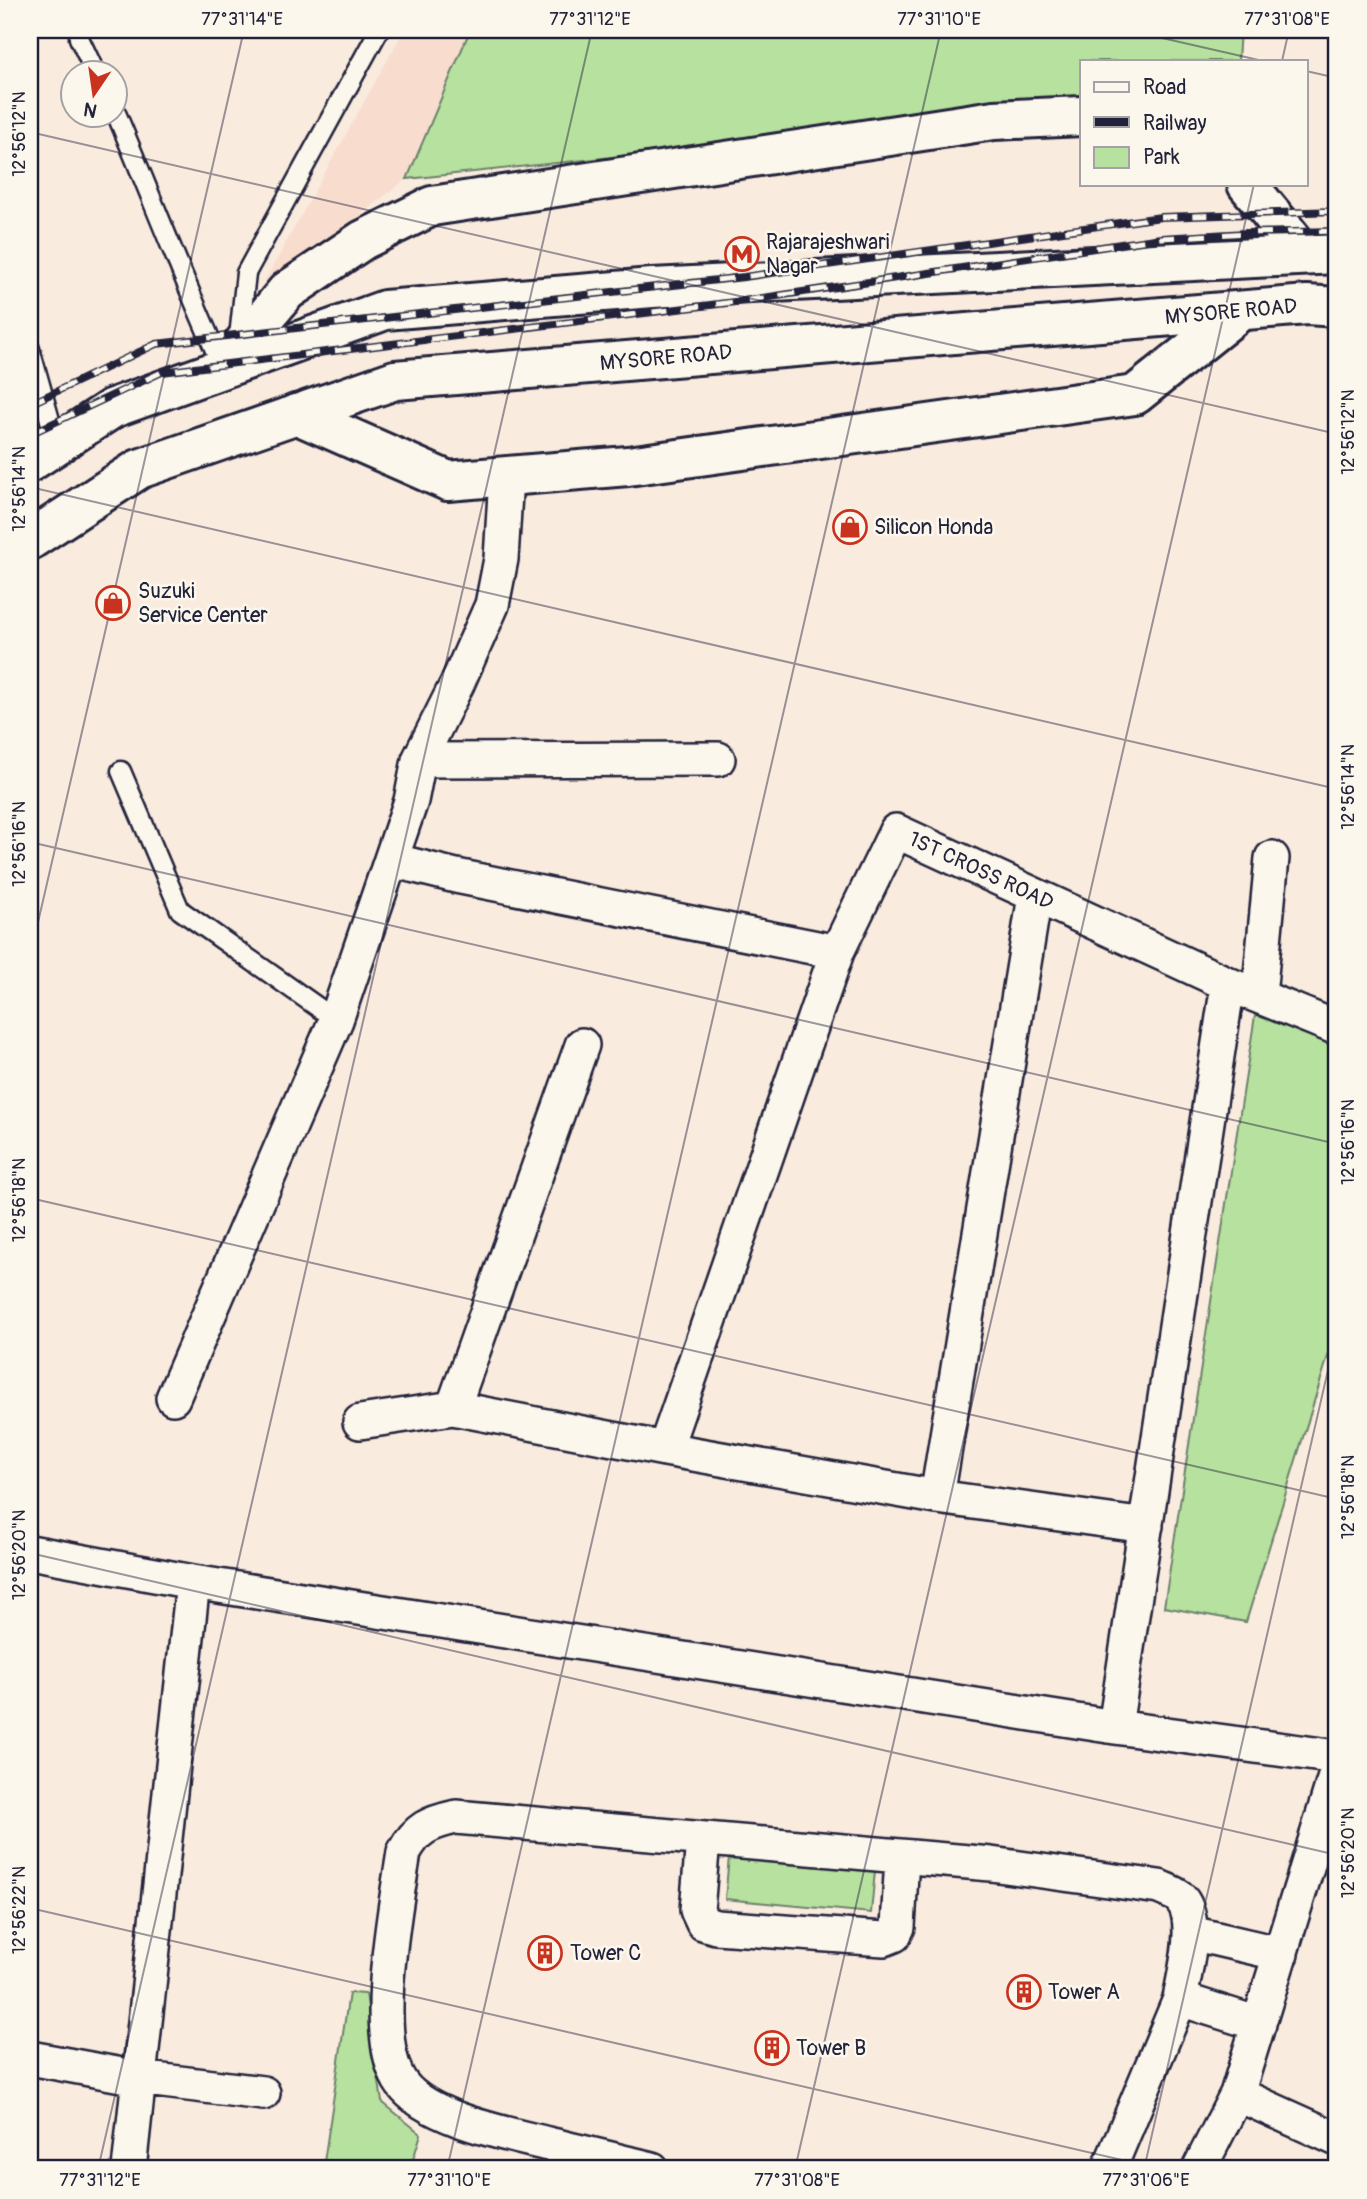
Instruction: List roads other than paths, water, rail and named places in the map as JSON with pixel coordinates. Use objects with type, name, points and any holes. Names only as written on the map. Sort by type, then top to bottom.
[{"type":"main road","points":[[230,360],[287,291],[362,240],[432,206],[994,120],[1080,116]]},
{"type":"main road","points":[[1249,186],[1329,254]]},
{"type":"main road","points":[[43,453],[113,408],[230,360],[384,310],[652,288],[1329,254]]},
{"type":"main road","name":"MYSORE ROAD","points":[[30,540],[139,469],[395,380],[1307,305],[1337,307]]},
{"type":"main road","points":[[296,414],[448,481],[628,466],[1135,396],[1240,311]]},
{"type":"street","points":[[173,1398],[336,1020],[411,801],[419,760],[457,684],[492,604],[501,559],[506,477]]},
{"type":"street","points":[[419,760],[718,759]]},
{"type":"street","name":"1ST CROSS ROAD","points":[[836,952],[896,831],[1228,984],[1337,1028]]},
{"type":"street","points":[[1259,996],[1272,858]]},
{"type":"street","points":[[391,860],[456,876],[836,952],[665,1449]]},
{"type":"street","points":[[937,1497],[1035,895]]},
{"type":"street","points":[[1115,1727],[1228,984]]},
{"type":"street","points":[[453,1408],[582,1045]]},
{"type":"street","points":[[360,1422],[453,1408],[937,1497],[1146,1526]]},
{"type":"street","points":[[30,1552],[193,1582],[1115,1727],[1337,1757]]},
{"type":"street","points":[[129,2169],[193,1582]]},
{"type":"street","points":[[1199,2169],[1237,2094],[1337,1770]]},
{"type":"street","points":[[652,2169],[469,2124],[422,2101],[402,2084],[392,2060],[385,1992],[404,1852],[412,1837],[422,1828],[456,1817],[991,1864],[1159,1887],[1180,1897],[1187,1910],[1191,1933],[1180,1999],[1109,2169]]},
{"type":"street","points":[[703,1840],[697,1910],[703,1923],[716,1927],[884,1939],[894,1935],[898,1927],[902,1857]]},
{"type":"street","points":[[1191,1933],[1281,1954]]},
{"type":"street","points":[[1180,1999],[1259,2024]]},
{"type":"street","points":[[30,2058],[138,2078],[262,2093]]},
{"type":"street","points":[[1237,2094],[1337,2139]]},
{"type":"lane","points":[[230,360],[246,273],[379,30]]},
{"type":"lane","points":[[79,38],[89,60]]},
{"type":"lane","points":[[123,130],[181,274],[230,360]]},
{"type":"lane","points":[[30,349],[43,453]]},
{"type":"lane","points":[[121,771],[180,910],[336,1020]]},
{"type":"railway","points":[[30,404],[156,344],[744,277],[1161,217],[1337,211]]},
{"type":"railway","points":[[30,434],[162,372],[743,301],[1161,238],[1337,231]]},
{"type":"place","name":"Rajarajeshwari Nagar","points":[[742,254]]},
{"type":"place","name":"Silicon Honda","points":[[850,527]]},
{"type":"place","name":"Suzuki Service Center","points":[[113,603]]},
{"type":"place","name":"Tower C","points":[[545,1953]]},
{"type":"place","name":"Tower A","points":[[1024,1992]]},
{"type":"place","name":"Tower B","points":[[772,2048]]}]
